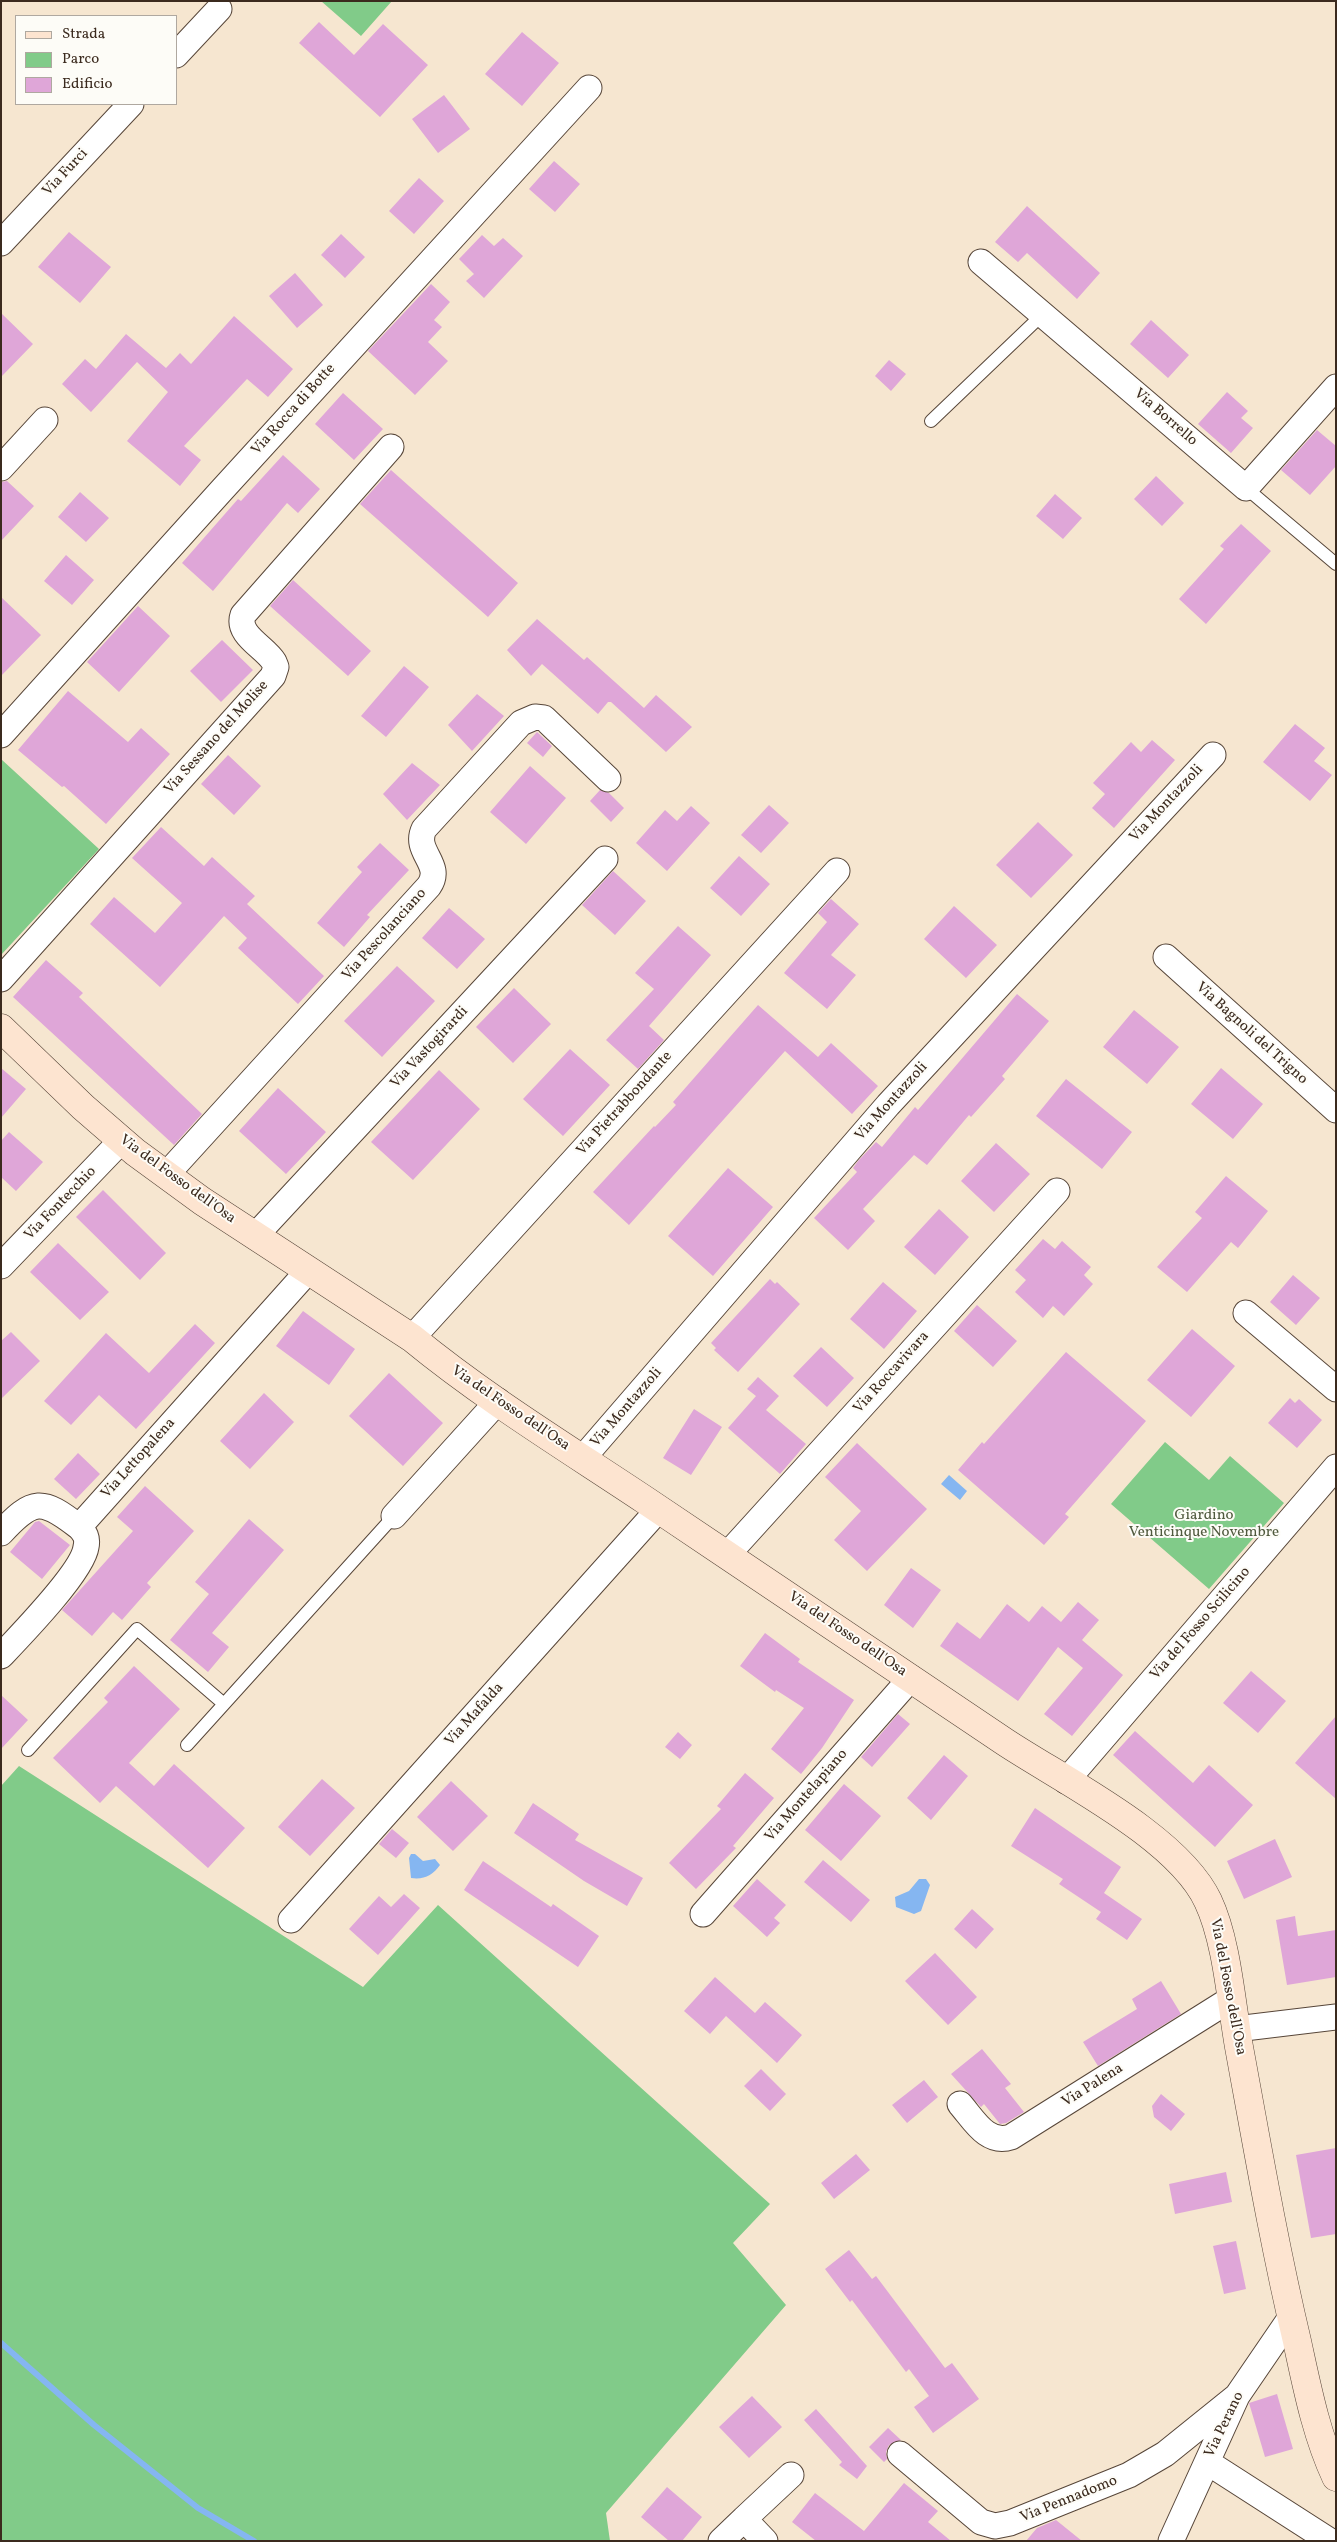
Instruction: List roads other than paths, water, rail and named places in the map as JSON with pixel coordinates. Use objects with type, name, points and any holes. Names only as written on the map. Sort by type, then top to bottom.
[{"type":"street","points":[[178,53],[219,8]]},
{"type":"street","name":"Via Rocca di Botte","points":[[1,735],[228,483],[590,88]]},
{"type":"street","name":"Via Furci","points":[[1,243],[130,105]]},
{"type":"street","name":"Via Borrello","points":[[981,262],[1246,488]]},
{"type":"street","points":[[1246,488],[1336,387]]},
{"type":"street","points":[[1,468],[45,420]]},
{"type":"street","name":"Via Sessano del Molise","points":[[1,979],[272,676],[276,667],[274,662],[244,631],[240,621],[242,615],[392,447]]},
{"type":"street","name":"Via Pescolanciano","points":[[166,1175],[429,886],[434,871],[431,860],[421,847],[421,836],[424,829],[525,720],[535,717],[544,718],[608,779]]},
{"type":"street","name":"Via Montazzoli","points":[[582,1459],[888,1105],[1213,755]]},
{"type":"street","name":"Via Vastogirardi","points":[[255,1236],[605,859]]},
{"type":"street","name":"Via Pietrabbondante","points":[[412,1338],[837,871]]},
{"type":"street","name":"Via Bagnoli del Trigno","points":[[1166,957],[1336,1110]]},
{"type":"street","name":"Via del Fosso dell'Osa","points":[[1,1028],[121,1141],[166,1175],[255,1236],[412,1338],[440,1362],[582,1459],[1144,1832],[1172,1855],[1193,1877],[1207,1897],[1215,1919],[1291,2317],[1317,2425],[1336,2477]]},
{"type":"street","name":"Via Fontecchio","points":[[1,1266],[121,1141]]},
{"type":"street","name":"Via Roccavivara","points":[[727,1555],[1057,1191]]},
{"type":"street","name":"Via Lettopalena","points":[[79,1527],[308,1271]]},
{"type":"street","points":[[1246,1313],[1336,1389]]},
{"type":"street","points":[[394,1516],[498,1401]]},
{"type":"street","name":"Via del Fosso Scilicino","points":[[1066,1781],[1336,1467]]},
{"type":"street","points":[[1,1533],[19,1514],[36,1506],[52,1507],[79,1527],[86,1535],[87,1541],[82,1560],[40,1613],[1,1656]]},
{"type":"street","name":"Via Mafalda","points":[[291,1920],[659,1510]]},
{"type":"street","name":"Via Montelapiano","points":[[703,1914],[911,1678]]},
{"type":"street","name":"Via Palena","points":[[960,2104],[989,2136],[1000,2140],[1011,2137],[1231,1999]]},
{"type":"street","points":[[1236,2029],[1336,2017]]},
{"type":"street","name":"Via Perano","points":[[1171,2541],[1236,2396],[1291,2317]]},
{"type":"street","name":"Via Pennadomo","points":[[900,2454],[980,2522],[1012,2531],[1142,2469],[1165,2454],[1236,2396]]},
{"type":"street","points":[[1207,2462],[1330,2541]]},
{"type":"street","points":[[721,2541],[791,2475]]},
{"type":"street","points":[[744,2520],[765,2541]]},
{"type":"lane","points":[[931,421],[1043,314]]},
{"type":"lane","points":[[1246,488],[1336,564]]},
{"type":"lane","points":[[187,1744],[394,1516]]},
{"type":"lane","points":[[28,1750],[137,1629],[224,1704]]},
{"type":"water","points":[[949,1475],[967,1491],[960,1500],[941,1484]]},
{"type":"water","points":[[411,1854],[415,1854],[423,1861],[435,1859],[440,1865],[428,1876],[411,1878],[409,1858]]},
{"type":"water","points":[[919,1879],[926,1879],[930,1885],[921,1911],[914,1914],[896,1907],[895,1897],[909,1891]]},
{"type":"waterway","points":[[1,2343],[94,2425],[198,2508],[254,2541]]},
{"type":"park label","name":"Giardino Venticinque Novembre","points":[[1204,1524]]}]
